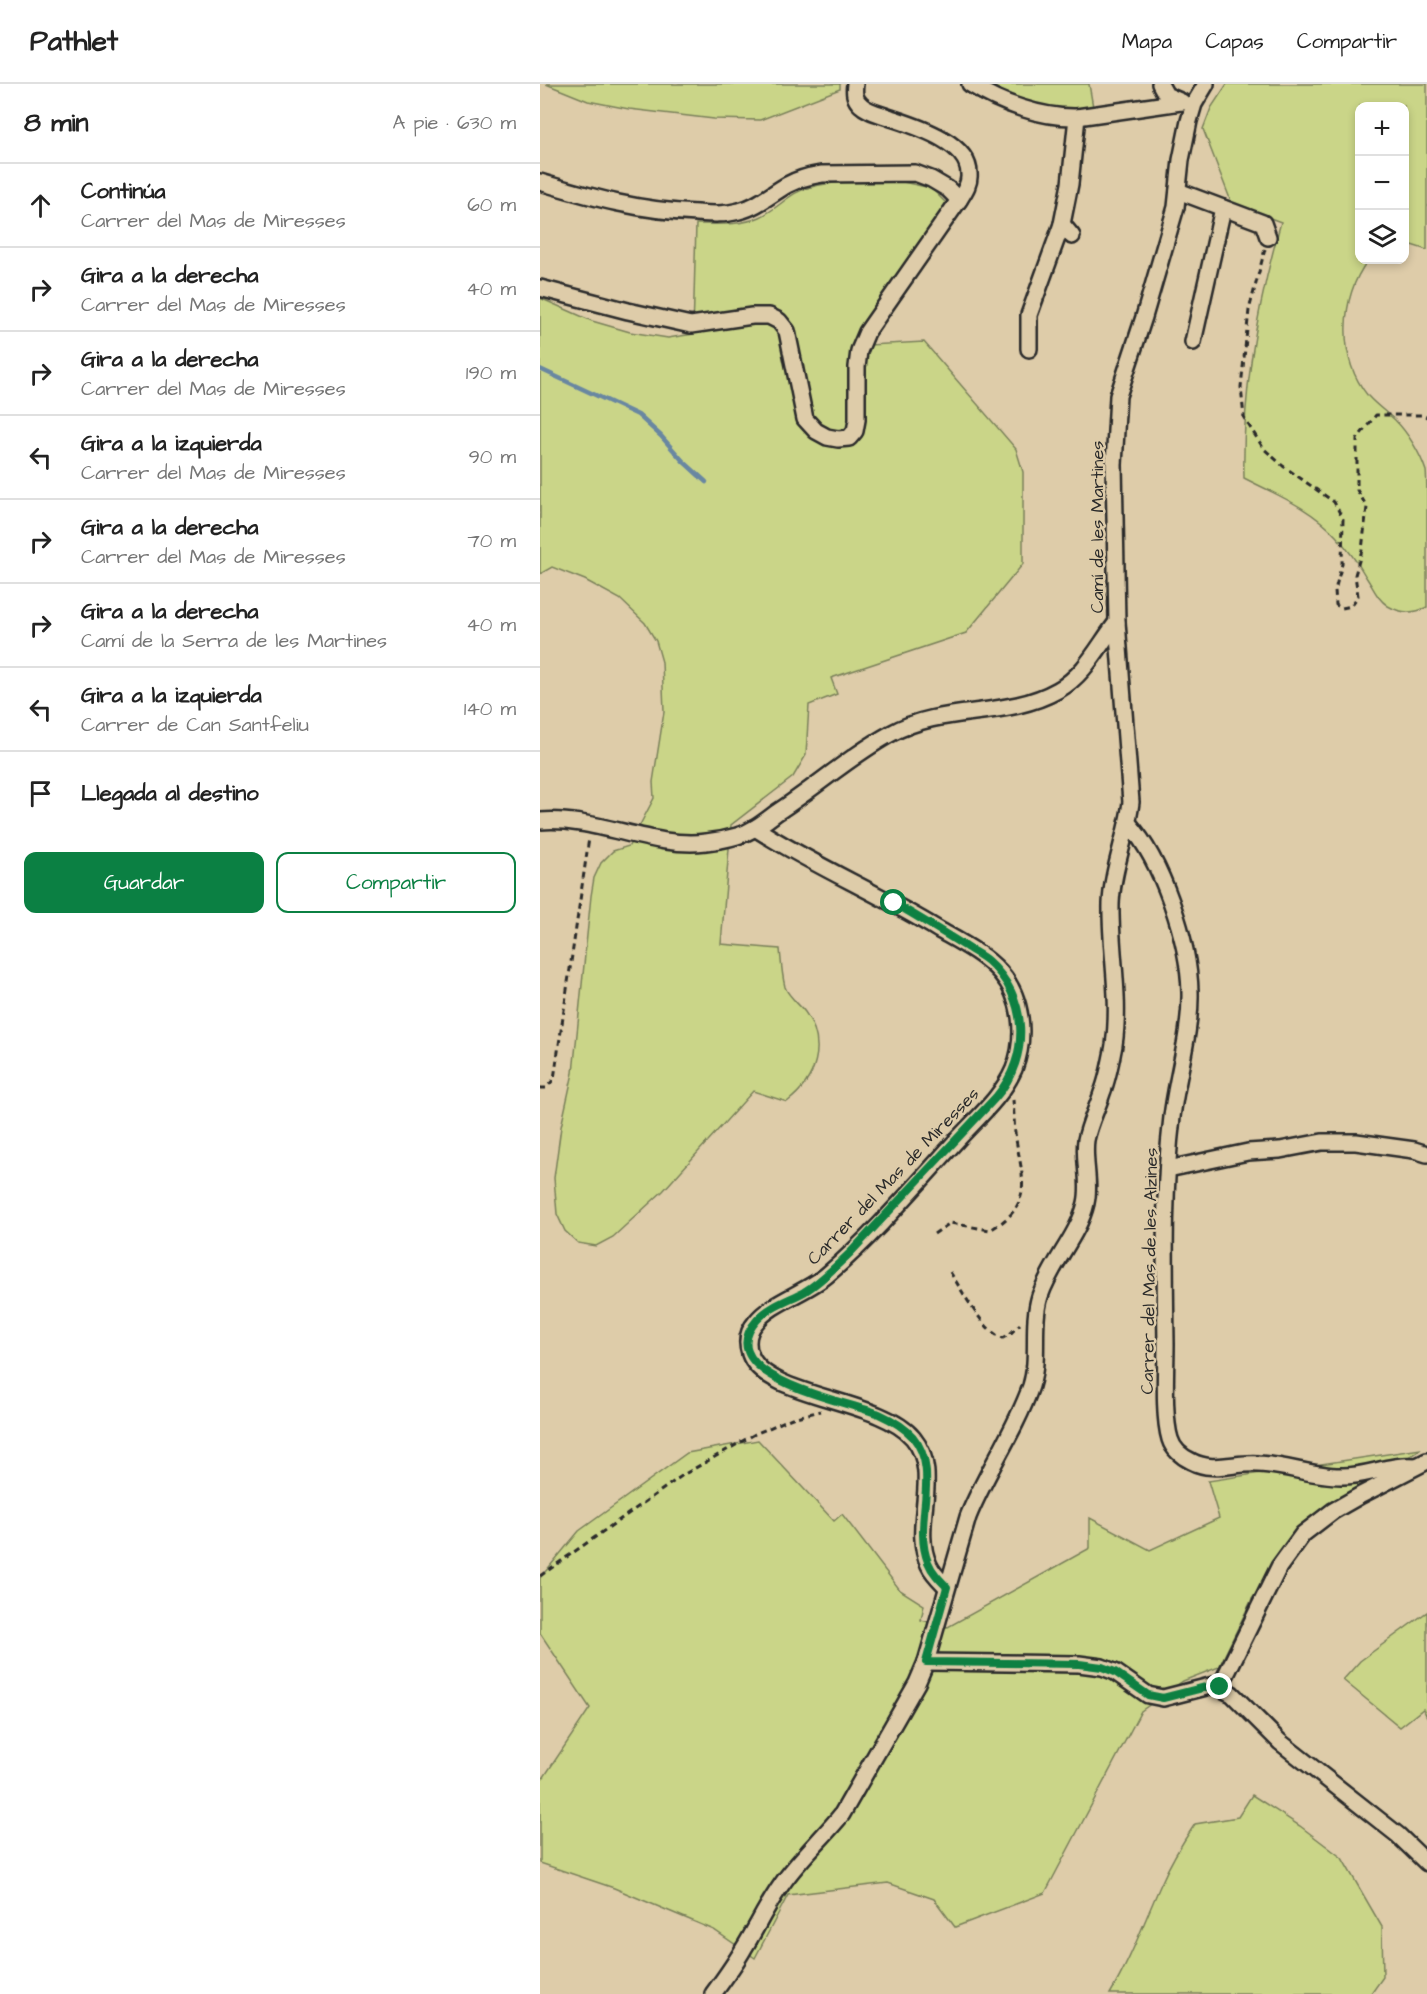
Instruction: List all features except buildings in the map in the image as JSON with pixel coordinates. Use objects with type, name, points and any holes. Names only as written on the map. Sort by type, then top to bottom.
[{"type":"street","points":[[540,288],[691,325],[752,316],[769,316],[779,321],[787,332],[805,419],[816,431],[827,437],[849,438],[855,431],[857,420],[857,367],[859,351],[867,332],[959,200],[968,184],[970,173],[966,160],[948,142],[915,126],[861,105],[855,96],[855,84]]},
{"type":"street","points":[[970,84],[994,98],[1062,118],[1187,103]]},
{"type":"street","points":[[1160,84],[1166,95],[1187,103]]},
{"type":"street","name":"Camí de les Martines","points":[[540,821],[558,819],[686,843],[704,843],[738,836],[755,828],[892,733],[933,719],[1022,704],[1060,689],[1090,660],[1117,622],[1114,465],[1118,396],[1176,207],[1187,103],[1206,84]]},
{"type":"street","points":[[1029,349],[1029,315],[1067,230],[1077,117]]},
{"type":"street","points":[[540,182],[639,209],[724,214],[748,207],[785,186],[811,176],[832,173],[915,173],[931,178],[948,189],[959,200]]},
{"type":"street","points":[[1178,191],[1263,223],[1268,237]]},
{"type":"street","points":[[1193,342],[1223,208]]},
{"type":"street","points":[[713,1994],[745,1946],[780,1886],[842,1814],[917,1683],[926,1662],[976,1497],[1008,1437],[1031,1385],[1036,1361],[1036,1322],[1041,1294],[1054,1264],[1081,1219],[1086,1204],[1088,1178],[1086,1142],[1108,1075],[1114,1042],[1116,1000],[1111,901],[1129,824],[1131,802],[1117,622]]},
{"type":"street","name":"Carrer del Mas de les Alzines","points":[[1129,824],[1147,849],[1169,894],[1184,950],[1190,990],[1189,1019],[1177,1084],[1166,1188],[1166,1377],[1168,1426],[1175,1449],[1183,1457],[1206,1467],[1258,1464],[1344,1476],[1421,1463]]},
{"type":"street","name":"Carrer del Mas de Miresses","points":[[755,828],[795,853],[894,903],[987,959],[1007,982],[1017,1004],[1021,1021],[1017,1059],[1010,1076],[996,1097],[850,1253],[827,1275],[805,1291],[763,1314],[750,1332],[747,1341],[753,1360],[766,1373],[841,1403],[882,1415],[912,1437],[920,1448],[925,1463],[926,1481],[922,1525],[924,1550],[933,1573],[947,1587]]},
{"type":"street","points":[[1168,1169],[1248,1152],[1280,1150],[1322,1142],[1356,1142],[1427,1154]]},
{"type":"street","points":[[1220,1687],[1279,1567],[1303,1534],[1333,1511],[1421,1463]]},
{"type":"street","points":[[926,1662],[1079,1664],[1102,1667],[1115,1672],[1148,1695],[1163,1698],[1214,1685],[1220,1687],[1232,1694],[1280,1742],[1398,1835],[1427,1863]]},
{"type":"path","points":[[1268,237],[1249,310],[1241,387],[1244,418],[1264,449],[1283,466],[1334,502],[1343,519],[1342,564],[1335,590],[1335,605],[1342,608],[1352,606],[1358,596],[1355,575],[1362,550],[1367,507],[1357,490],[1357,439],[1376,415],[1422,415],[1427,417]]},
{"type":"path","points":[[540,1088],[546,1088],[554,1079],[591,825]]},
{"type":"path","points":[[934,1234],[950,1223],[990,1230],[1011,1215],[1016,1206],[1024,1182],[1010,1076]]},
{"type":"path","points":[[950,1272],[996,1336],[1003,1338],[1010,1334],[1023,1320]]},
{"type":"path","points":[[540,1576],[619,1522],[670,1482],[729,1448],[792,1418],[819,1412],[841,1403]]},
{"type":"green space","points":[[546,84],[840,84],[840,89],[760,120],[714,119],[629,109],[588,101]]},
{"type":"green space","points":[[986,84],[1089,84],[1093,107],[1051,107],[1023,102],[997,92]]},
{"type":"green space","points":[[1227,84],[1427,84],[1427,250],[1409,244],[1409,102],[1355,102],[1355,264],[1366,264],[1352,292],[1346,328],[1351,364],[1358,381],[1368,396],[1404,431],[1417,450],[1426,471],[1427,607],[1407,612],[1388,606],[1378,596],[1348,551],[1326,526],[1293,503],[1244,478],[1248,380],[1258,317],[1281,222],[1232,204],[1203,129],[1211,108]]},
{"type":"green space","points":[[898,181],[931,188],[946,203],[913,256],[851,346],[924,342],[1016,449],[1023,472],[1023,564],[966,633],[831,678],[837,694],[809,705],[806,755],[793,777],[731,825],[721,944],[780,949],[786,990],[805,1012],[816,1036],[816,1061],[805,1083],[787,1102],[753,1091],[663,1191],[613,1237],[596,1246],[578,1243],[565,1231],[557,1214],[554,1178],[561,1127],[573,1073],[591,896],[594,878],[601,863],[613,851],[629,846],[654,798],[653,782],[664,712],[662,662],[656,641],[645,623],[620,599],[585,580],[552,567],[540,574],[540,298],[592,321],[630,332],[668,338],[693,334],[696,224],[729,224],[752,220],[767,214],[797,192],[811,187],[843,182]]},
{"type":"green space","points":[[758,1440],[834,1521],[842,1514],[900,1590],[924,1605],[921,1620],[948,1627],[1090,1548],[1090,1518],[1150,1550],[1219,1518],[1208,1481],[1421,1449],[1306,1523],[1252,1599],[1219,1667],[1183,1681],[1141,1711],[1045,1893],[955,1927],[934,1899],[888,1883],[788,1895],[755,1958],[714,1930],[614,1888],[540,1863],[540,1780],[590,1708],[540,1633],[540,1578],[579,1531],[687,1453]]},
{"type":"green space","points":[[1427,1612],[1427,1717],[1423,1709],[1400,1727],[1343,1680],[1360,1661]]},
{"type":"green space","points":[[1252,1795],[1300,1826],[1342,1858],[1382,1927],[1383,1977],[1371,1994],[1110,1994],[1131,1954],[1168,1868],[1195,1824],[1238,1817]]},
{"type":"waterway","points":[[540,369],[638,415],[706,482]]},
{"type":"route","points":[[894,903],[987,959],[1007,982],[1017,1004],[1021,1021],[1022,1032],[1017,1059],[1004,1088],[880,1223],[827,1275],[805,1291],[763,1314],[756,1321],[747,1341],[749,1352],[758,1367],[782,1381],[832,1401],[882,1415],[901,1427],[920,1448],[925,1463],[926,1481],[922,1525],[924,1550],[933,1573],[947,1587],[926,1662],[1011,1662],[1102,1667],[1115,1672],[1148,1695],[1163,1698],[1214,1685],[1220,1687]]}]
